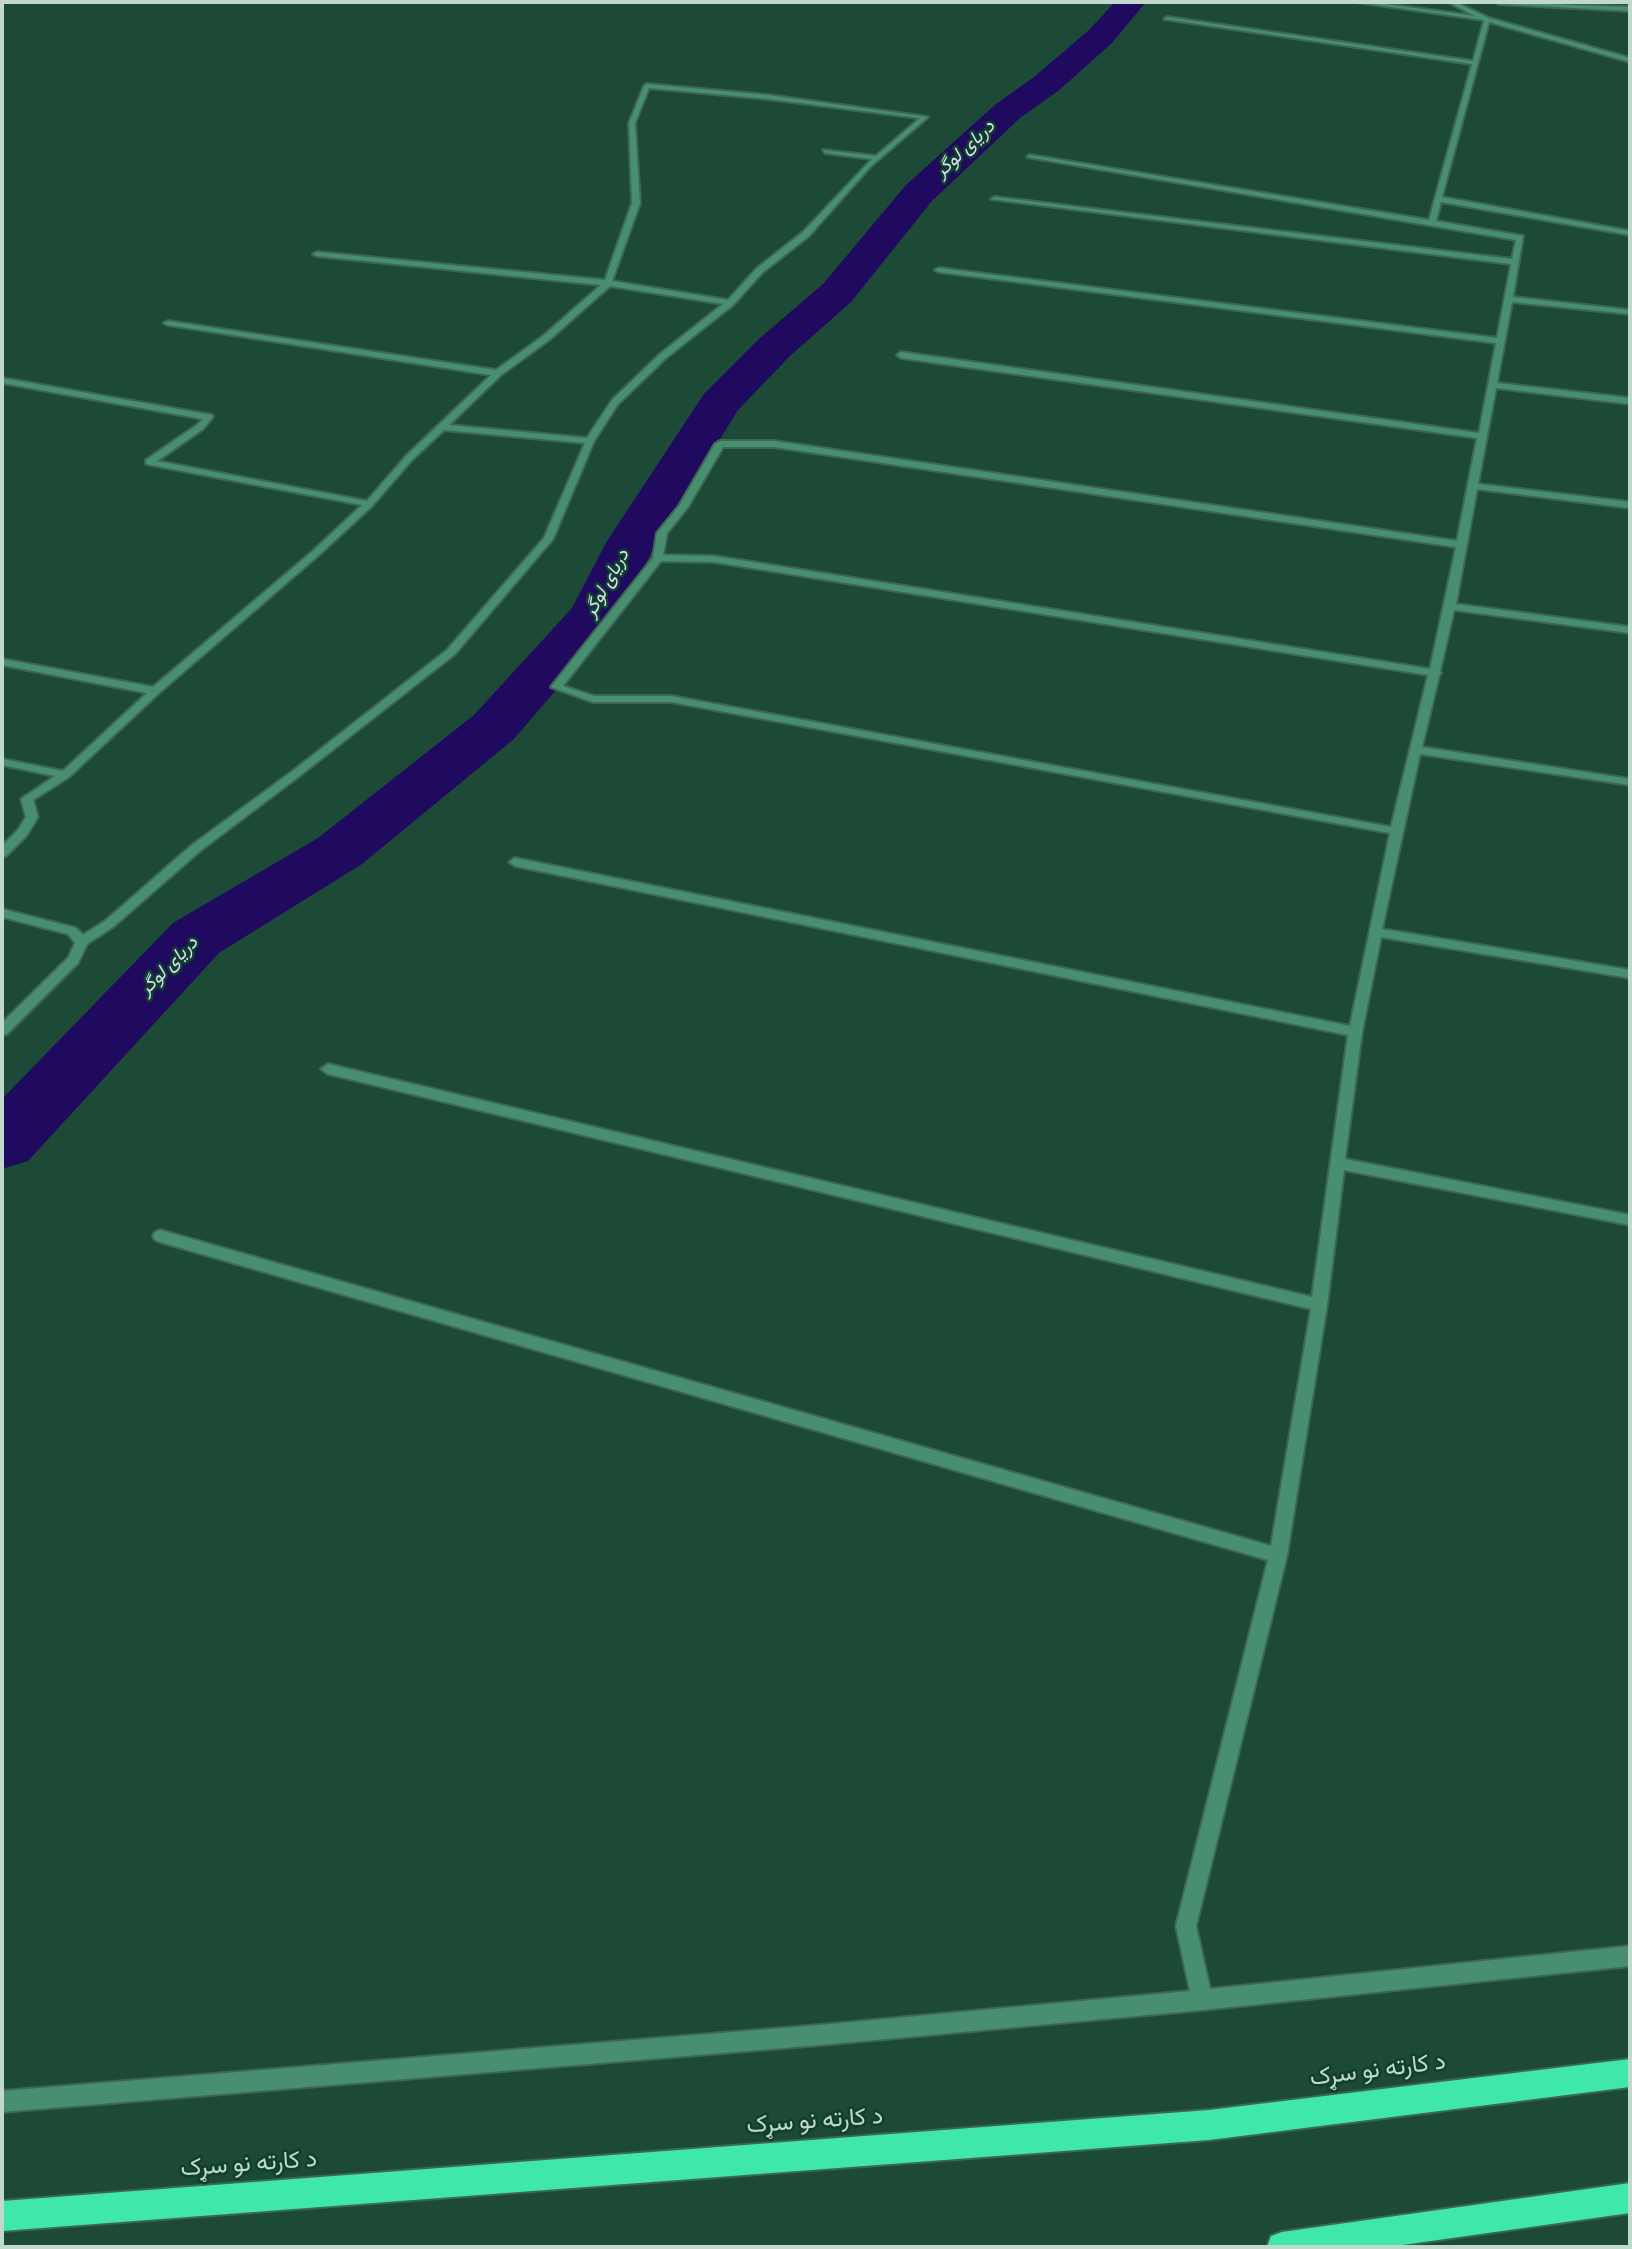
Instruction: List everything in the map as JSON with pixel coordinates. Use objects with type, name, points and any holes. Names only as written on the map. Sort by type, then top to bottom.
[{"type":"highway","name":"د کارته نو سړک","points":[[2,2216],[1209,2125],[1630,2073]]},
{"type":"highway","points":[[1282,2247],[1630,2198]]},
{"type":"street","points":[[1359,2],[1487,19],[1630,60]]},
{"type":"street","points":[[1451,2],[1487,19]]},
{"type":"street","points":[[1499,2],[1630,9]]},
{"type":"street","points":[[1167,19],[1475,63]]},
{"type":"street","points":[[1432,223],[1487,19]]},
{"type":"street","points":[[1581,46],[1618,49]]},
{"type":"street","points":[[2,853],[23,832],[32,817],[27,799],[65,775],[155,691],[369,504],[410,458],[498,373],[546,338],[608,283],[636,203],[632,123],[647,86],[768,97],[925,117],[877,158],[830,204],[806,234],[760,270],[730,303],[630,386],[615,402],[590,441],[548,539],[451,652],[196,848],[109,924],[82,942],[73,960],[2,1031]]},
{"type":"street","points":[[825,151],[877,158]]},
{"type":"street","points":[[1030,157],[1520,239],[1450,606],[1396,831],[1355,1032],[1319,1306],[1278,1555],[1186,1926],[1202,2000]]},
{"type":"street","points":[[995,198],[1516,262]]},
{"type":"street","points":[[1439,199],[1630,233]]},
{"type":"street","points":[[317,254],[608,283],[730,303]]},
{"type":"street","points":[[939,270],[1501,341]]},
{"type":"street","points":[[1509,299],[1630,312]]},
{"type":"street","points":[[168,323],[498,373]]},
{"type":"street","points":[[901,355],[1483,436]]},
{"type":"street","points":[[2,380],[209,417],[200,427],[149,462],[369,504]]},
{"type":"street","points":[[1493,385],[1630,401]]},
{"type":"street","points":[[444,427],[590,441]]},
{"type":"street","points":[[1396,831],[671,699],[593,699],[556,687],[658,558],[662,533],[683,507],[720,444],[788,446],[1462,545]]},
{"type":"street","points":[[1474,486],[1630,505]]},
{"type":"street","points":[[658,558],[714,559],[1436,673]]},
{"type":"street","points":[[1450,606],[1630,631]]},
{"type":"street","points":[[2,662],[155,691]]},
{"type":"street","points":[[1417,750],[1630,782]]},
{"type":"street","points":[[2,762],[65,775]]},
{"type":"street","points":[[515,862],[1355,1032]]},
{"type":"street","points":[[2,913],[72,931],[82,942]]},
{"type":"street","points":[[1376,932],[1630,974]]},
{"type":"street","points":[[328,1069],[1319,1306]]},
{"type":"street","points":[[1337,1163],[1630,1220]]},
{"type":"street","points":[[160,1236],[1278,1555]]},
{"type":"street","points":[[2,2102],[807,2036],[1202,2000],[1630,1956]]},
{"type":"waterway","name":"دریای لوگر","points":[[2,1143],[196,938],[340,851],[494,727],[595,614],[632,541],[720,403],[775,347],[837,293],[919,193],[1008,111],[1046,84],[1100,37],[1131,2]]}]
